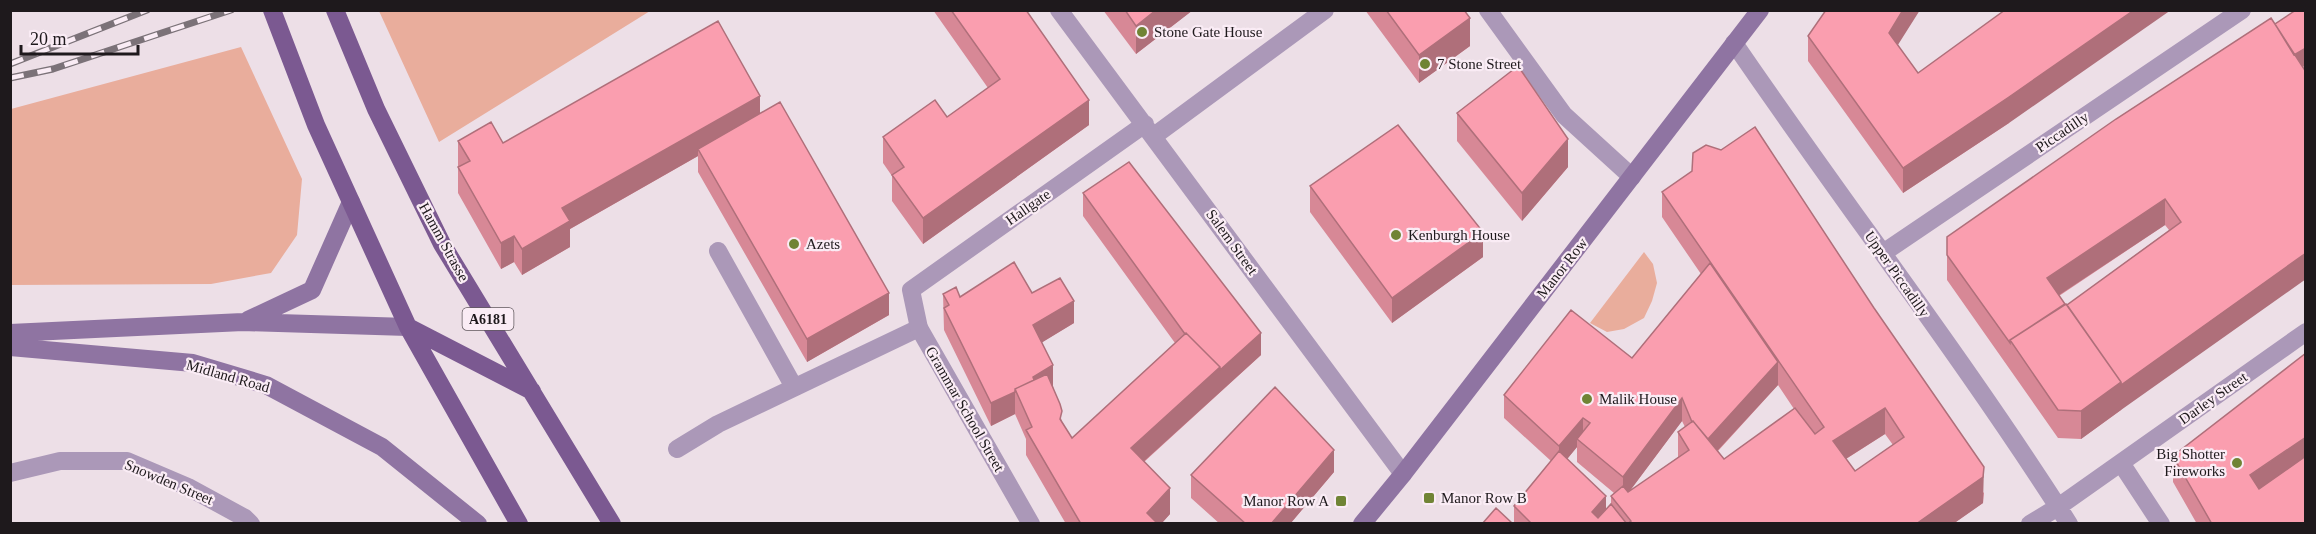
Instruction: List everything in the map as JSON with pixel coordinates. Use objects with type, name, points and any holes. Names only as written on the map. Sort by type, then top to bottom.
[{"type":"main road","points":[[272,10],[316,125],[408,327],[519,524]]},
{"type":"main road","name":"Hamm Strasse","points":[[335,10],[376,109],[442,244],[612,524]]},
{"type":"main road","points":[[408,327],[533,392]]},
{"type":"street","name":"Salem Street","points":[[1059,10],[1403,474]]},
{"type":"street","name":"Hallgate","points":[[911,290],[1325,10]]},
{"type":"street","points":[[1488,10],[1564,115],[1632,177]]},
{"type":"street","name":"Manor Row","points":[[1362,524],[1403,474],[1760,10]]},
{"type":"street","name":"Piccadilly","points":[[1883,253],[2242,10]]},
{"type":"street","name":"Upper Piccadilly","points":[[1734,43],[1799,138],[1883,253],[2069,524]]},
{"type":"street","points":[[243,322],[312,290],[351,202]]},
{"type":"street","points":[[718,251],[794,387]]},
{"type":"street","name":"Grammar School Street","points":[[911,290],[919,328],[1031,524]]},
{"type":"street","points":[[10,333],[243,322],[408,327]]},
{"type":"street","points":[[677,449],[718,424],[919,328]]},
{"type":"street","name":"Darley Street","points":[[2030,524],[2058,507],[2306,332]]},
{"type":"street","name":"Midland Road","points":[[10,347],[193,363],[266,385],[382,447],[478,524]]},
{"type":"street","name":"Snowden Street","points":[[10,474],[60,461],[127,461],[188,487],[245,518],[251,524]]},
{"type":"street","points":[[2121,463],[2161,524]]},
{"type":"shaded area","points":[[379,11],[650,11],[439,142]]},
{"type":"shaded area","points":[[241,47],[302,179],[297,235],[271,273],[211,284],[11,285],[11,109]]},
{"type":"shaded area","points":[[1644,252],[1653,264],[1657,283],[1644,318],[1624,329],[1607,332],[1590,323]]},
{"type":"building","points":[[951,10],[1026,10],[1089,100],[923,218],[892,175],[904,167],[883,137],[935,100],[947,117],[1000,79]]},
{"type":"building","points":[[1125,10],[1156,10],[1136,26]]},
{"type":"building","points":[[1386,10],[1464,10],[1470,18],[1419,55]]},
{"type":"building","points":[[1826,10],[1903,10],[1889,33],[1918,73],[2005,10],[2134,10],[1903,168],[1808,36]]},
{"type":"building","points":[[2296,10],[2306,10],[2306,48],[2294,55],[2275,24]]},
{"type":"building","points":[[2271,18],[2306,72],[2306,253],[2121,385],[2067,305],[2181,222],[2165,199],[2047,278],[2065,304],[2010,340],[2010,343],[1947,255],[1947,237],[2116,119]]},
{"type":"building","points":[[718,21],[760,96],[562,208],[570,221],[522,249],[514,236],[501,243],[458,167],[470,161],[458,141],[491,122],[503,143]]},
{"type":"building","points":[[1518,66],[1568,139],[1522,193],[1457,113]]},
{"type":"building","name":"Azets","points":[[780,102],[889,293],[807,339],[698,149]]},
{"type":"building","name":"Kenburgh House","points":[[1398,125],[1483,232],[1392,298],[1310,186]]},
{"type":"building","points":[[1755,127],[1874,308],[1984,467],[1983,477],[1916,524],[1627,524],[1631,521],[1611,496],[1623,486],[1628,492],[1689,450],[1678,432],[1693,421],[1724,459],[1795,408],[1815,434],[1824,427],[1662,192],[1692,171],[1693,153],[1706,145],[1721,150]],"holes":[[[1885,408],[1904,437],[1855,471],[1833,441]]]},
{"type":"building","points":[[1129,162],[1261,333],[1220,370],[1220,367],[1185,334],[1083,193]]},
{"type":"building","points":[[1014,262],[1032,293],[1060,278],[1074,301],[1033,325],[1053,365],[1033,377],[1034,380],[1015,389],[1015,392],[991,403],[944,308],[949,305],[943,294],[956,287],[960,297]]},
{"type":"building","points":[[1710,263],[1778,362],[1708,439],[1692,422],[1682,398],[1623,477],[1577,439],[1590,423],[1583,418],[1559,446],[1504,395],[1571,310],[1632,358]]},
{"type":"building","points":[[2066,304],[2121,382],[2081,411],[2058,410],[2010,340]]},
{"type":"building","points":[[1186,333],[1220,367],[1131,448],[1170,488],[1147,513],[1158,524],[1081,524],[1026,430],[1032,427],[1015,389],[1047,374],[1060,404],[1062,411],[1060,419],[1072,438]]},
{"type":"building","points":[[2306,353],[2306,437],[2250,475],[2259,489],[2306,456],[2306,524],[2212,524],[2173,456]]},
{"type":"building","points":[[1275,387],[1334,450],[1271,524],[1246,524],[1191,475]]},
{"type":"building","points":[[1559,451],[1606,496],[1592,512],[1598,518],[1611,504],[1627,524],[1532,524],[1514,506]]},
{"type":"building","points":[[1496,508],[1513,524],[1482,524]]},
{"type":"railway","points":[[10,64],[147,10]]},
{"type":"railway","points":[[10,78],[53,69],[231,10]]},
{"type":"place","name":"Stone Gate House","points":[[1142,32]]},
{"type":"place","name":"7 Stone Street","points":[[1425,64]]},
{"type":"place","name":"Kenburgh House","points":[[1396,235]]},
{"type":"place","name":"Azets","points":[[794,244]]},
{"type":"place","name":"Malik House","points":[[1587,399]]},
{"type":"place","name":"Big Shotter Fireworks","points":[[2237,463]]},
{"type":"place","name":"Manor Row B","points":[[1429,498]]},
{"type":"place","name":"Manor Row A","points":[[1341,501]]}]
